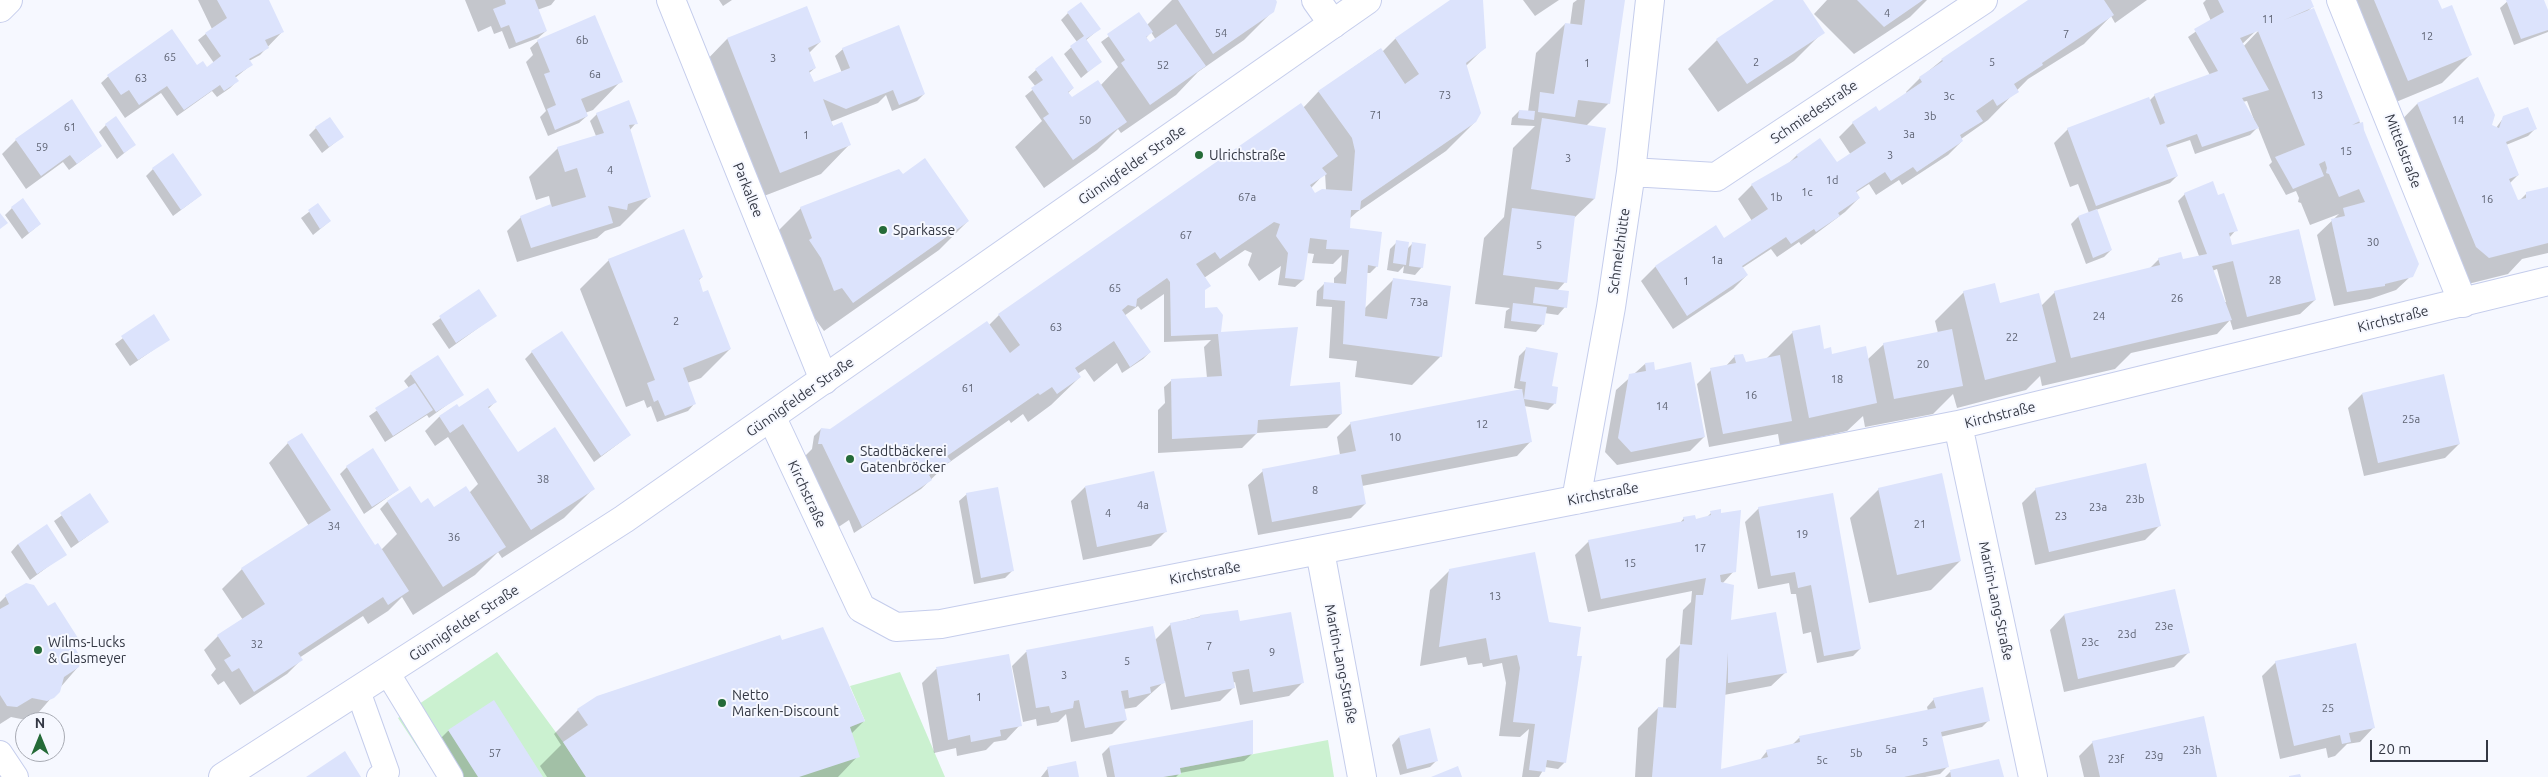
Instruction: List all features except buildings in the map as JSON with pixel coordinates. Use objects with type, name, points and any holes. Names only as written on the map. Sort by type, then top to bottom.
[{"type":"street","points":[[0,8],[8,0]]},
{"type":"street","name":"Parkallee","points":[[671,0],[824,380]]},
{"type":"street","points":[[1316,0],[1333,24]]},
{"type":"street","name":"Günnigfelder Straße","points":[[222,777],[577,550],[772,418],[1367,0]]},
{"type":"street","name":"Schmelzhütte","points":[[1576,500],[1611,307],[1631,172],[1650,0]]},
{"type":"street","name":"Schmiedestraße","points":[[1631,172],[1716,178],[1983,0]]},
{"type":"street","name":"Mittelstraße","points":[[2341,0],[2462,303]]},
{"type":"street","name":"Kirchstraße","points":[[772,418],[861,608],[896,627],[941,624],[1958,425],[2548,281]]},
{"type":"street","name":"Martin-Lang-Straße","points":[[1958,425],[2034,777]]},
{"type":"street","name":"Martin-Lang-Straße","points":[[1320,551],[1362,777]]},
{"type":"lane","points":[[387,672],[451,777]]},
{"type":"lane","points":[[358,691],[387,772],[379,777]]},
{"type":"lane","points":[[0,753],[16,777]]},
{"type":"green space","points":[[497,652],[563,742],[586,777],[437,777],[398,718]]},
{"type":"green space","points":[[900,672],[945,777],[799,777],[850,727],[865,721],[850,686]]},
{"type":"green space","points":[[1328,740],[1334,777],[1163,777],[1181,774],[1180,768]]},
{"type":"place","name":"Ulrichstraße","points":[[1199,155]]},
{"type":"place","name":"Sparkasse","points":[[883,230]]},
{"type":"place","name":"Stadtbäckerei Gatenbröcker","points":[[850,459]]},
{"type":"place","name":"Wilms-Lucks & Glasmeyer","points":[[38,650]]},
{"type":"place","name":"Netto Marken-Discount","points":[[722,703]]}]
